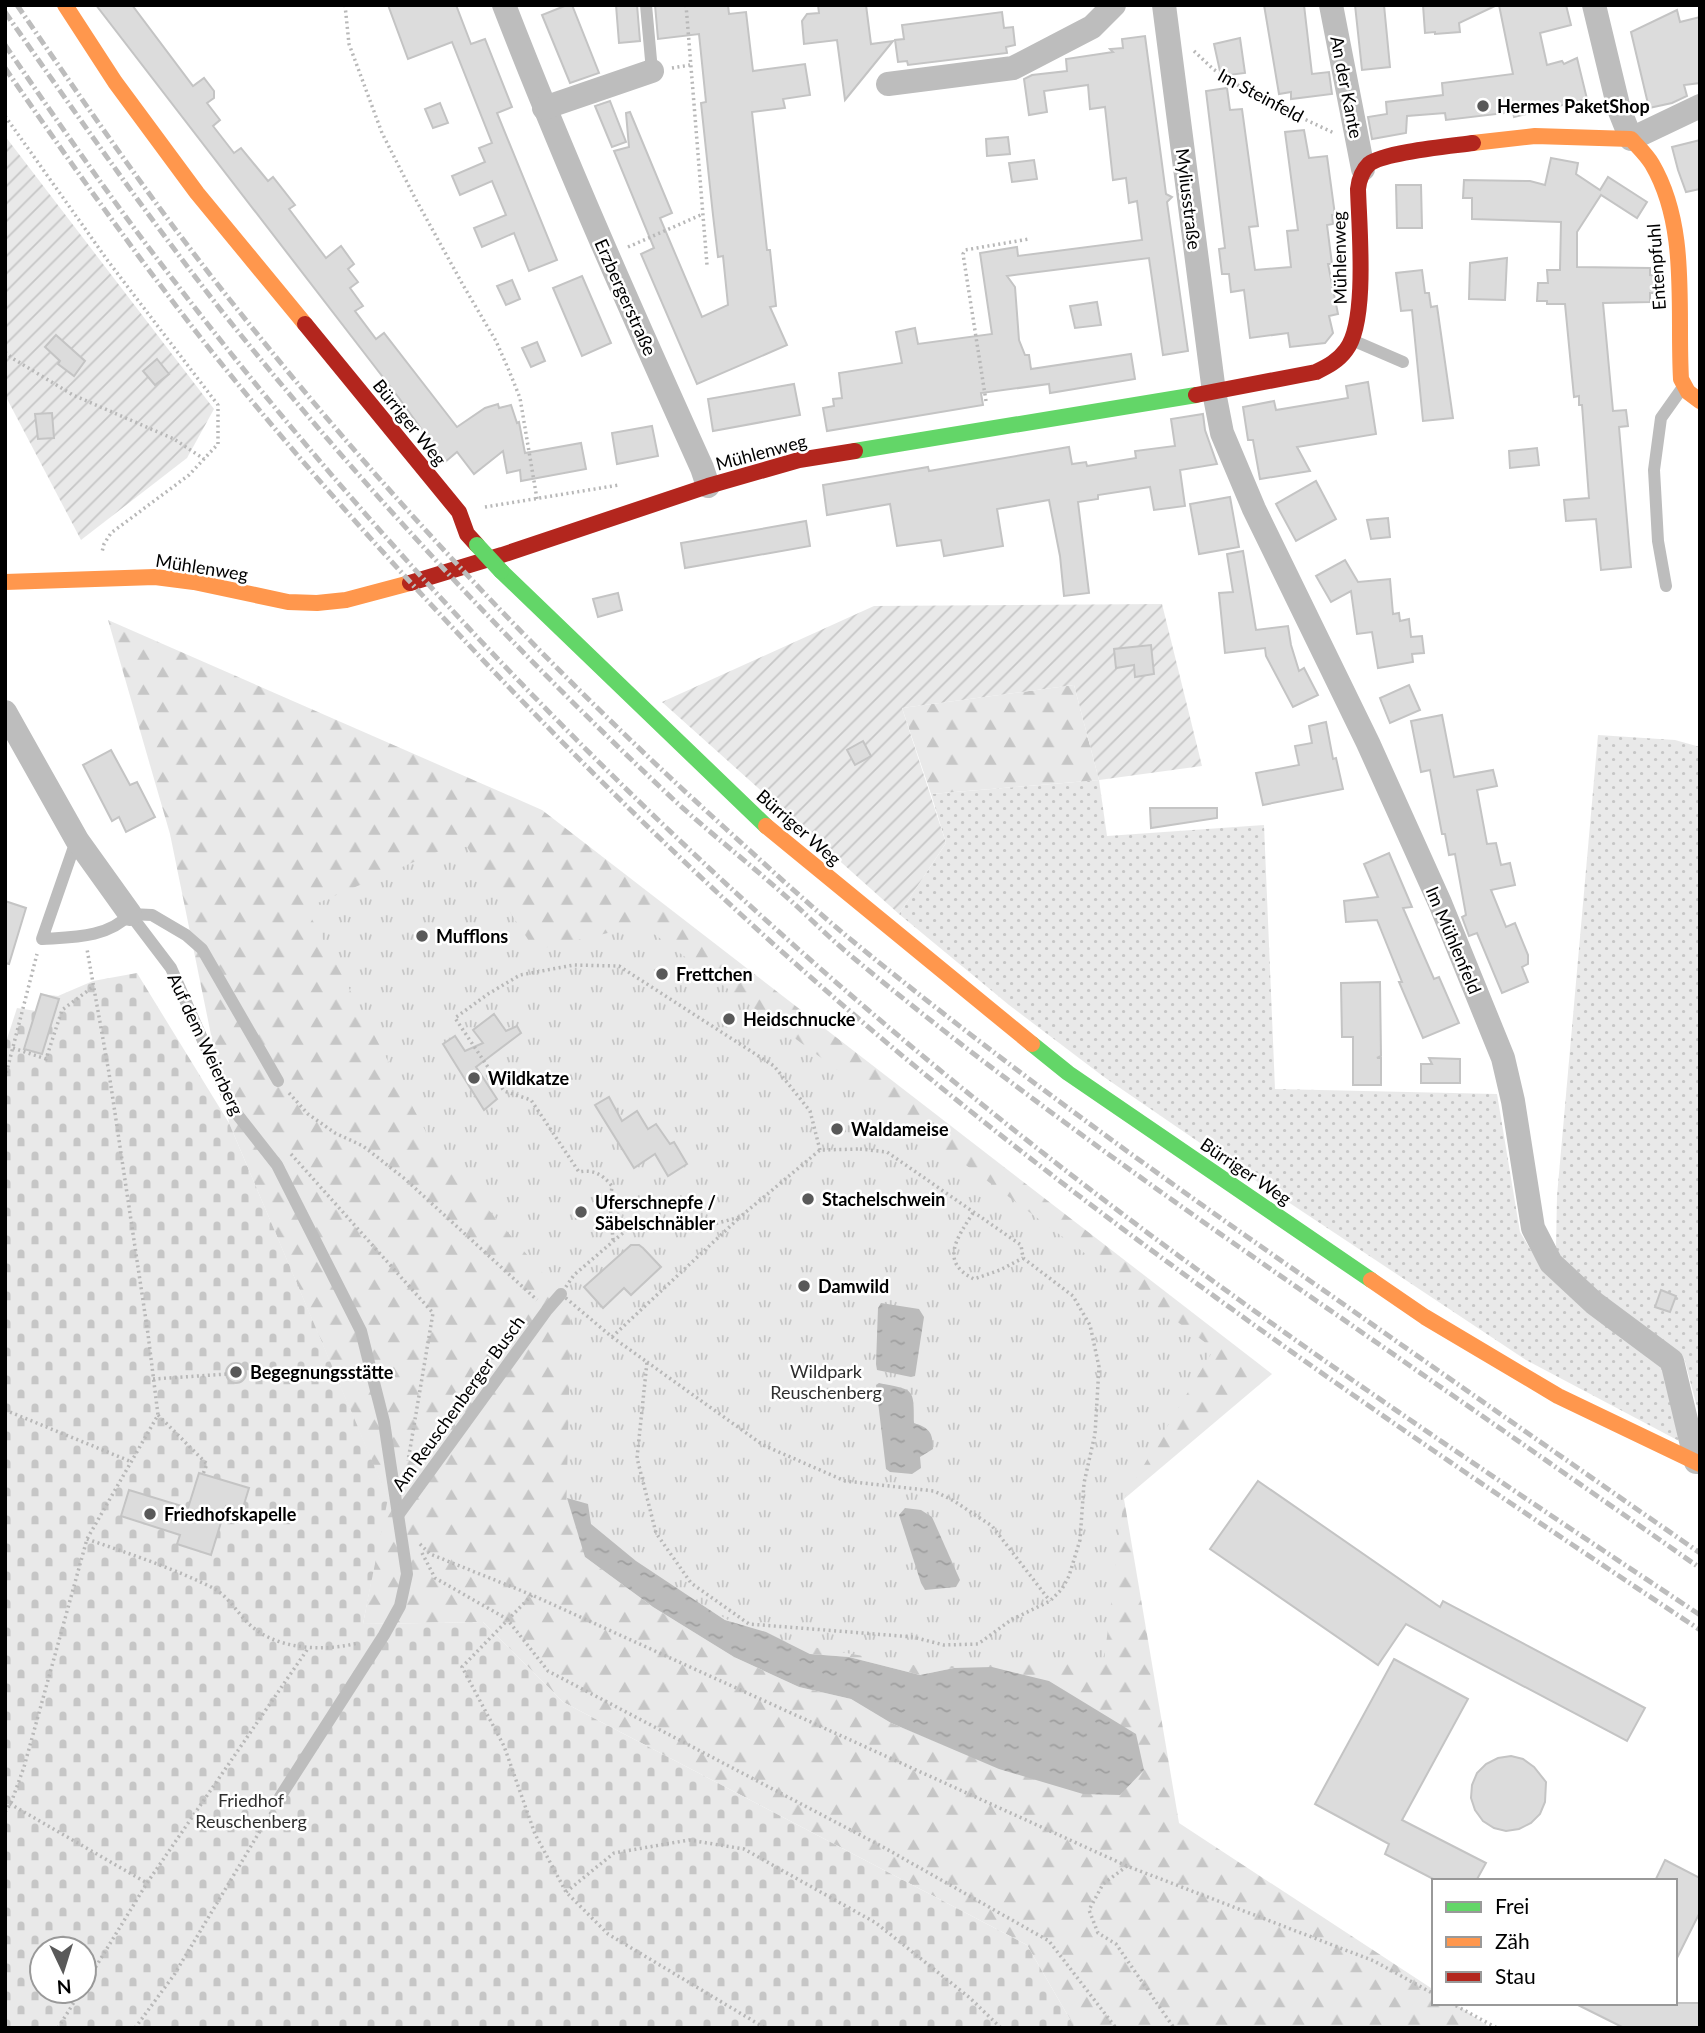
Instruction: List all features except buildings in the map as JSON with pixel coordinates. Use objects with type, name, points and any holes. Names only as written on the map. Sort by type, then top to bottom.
[{"type":"street","name":"Bürriger Weg","points":[[65,5],[115,82],[197,193],[459,512],[467,534],[501,571],[778,836],[1068,1073],[1425,1317],[1558,1396],[1698,1463]]},
{"type":"street","name":"Erzbergerstraße","points":[[504,5],[544,108],[708,486]]},
{"type":"street","points":[[888,84],[1013,68],[1092,27],[1114,5]]},
{"type":"street","points":[[1146,5],[1166,15]]},
{"type":"street","name":"An der Kante","points":[[1331,5],[1363,169]]},
{"type":"street","points":[[1594,5],[1619,109],[1631,139]]},
{"type":"street","name":"Myliusstraße","points":[[1166,15],[1214,392]]},
{"type":"street","points":[[544,108],[652,71]]},
{"type":"street","points":[[1363,169],[1382,157],[1496,139],[1535,136],[1631,139],[1700,106]]},
{"type":"street","name":"Entenpfuhl","points":[[1631,139],[1651,161],[1661,182],[1676,230],[1683,387]]},
{"type":"street","name":"Mühlenweg","points":[[5,582],[155,577],[194,582],[288,602],[346,600],[489,559],[708,486],[799,460],[1214,392],[1316,372],[1334,363],[1349,348],[1357,328],[1360,307],[1358,189],[1363,169]]},
{"type":"street","points":[[1683,387],[1700,401]]},
{"type":"street","name":"Im Mühlenfeld","points":[[1214,392],[1223,433],[1254,509],[1374,755],[1440,903],[1503,1058],[1513,1101],[1533,1228],[1551,1263],[1594,1303],[1672,1361],[1698,1463]]},
{"type":"street","name":"Auf dem Weierberg","points":[[5,712],[76,840],[130,914]]},
{"type":"lane","points":[[646,5],[652,71]]},
{"type":"lane","points":[[1352,340],[1403,362]]},
{"type":"lane","points":[[1666,586],[1658,541],[1654,470],[1661,418],[1683,387]]},
{"type":"lane","points":[[76,840],[42,939],[85,937],[121,924],[130,914],[152,915],[186,935],[202,949],[278,1081]]},
{"type":"lane","name":"Auf dem Weierberg","points":[[130,914],[171,968],[233,1109],[277,1165],[361,1331],[384,1422],[399,1514]]},
{"type":"lane","name":"Am Reuschenberger Busch","points":[[280,1797],[384,1636],[400,1606],[407,1574],[399,1514],[561,1294]]},
{"type":"path","points":[[345,5],[349,44],[382,133],[421,209],[496,341],[520,398],[537,499]]},
{"type":"path","points":[[686,5],[707,265]]},
{"type":"path","name":"Im Steinfeld","points":[[1194,51],[1213,69],[1253,95],[1336,134],[1356,139]]},
{"type":"path","points":[[6,119],[108,261],[218,405],[218,444],[189,475],[111,533],[104,544],[100,559],[101,578]]},
{"type":"path","points":[[607,256],[703,214]]},
{"type":"path","points":[[990,428],[963,254],[965,250],[1029,239]]},
{"type":"path","points":[[5,352],[73,395],[174,439],[204,459]]},
{"type":"path","points":[[459,512],[598,489]]},
{"type":"path","points":[[85,937],[158,1415],[206,1464],[203,1474]]},
{"type":"path","points":[[5,1078],[42,939]]},
{"type":"path","points":[[613,1240],[610,1203],[612,1186],[604,1176],[589,1170],[579,1172],[531,1100],[504,1091],[455,1018],[520,975],[574,965],[619,966],[774,1066],[810,1111],[820,1150]]},
{"type":"path","points":[[13,1048],[46,1059],[62,1010],[94,986]]},
{"type":"path","points":[[278,1081],[308,1114],[335,1133],[363,1146],[405,1179],[547,1310]]},
{"type":"path","points":[[285,1147],[433,1313],[408,1460]]},
{"type":"path","points":[[612,1338],[740,1217],[820,1150],[860,1149],[887,1152],[1021,1245],[1023,1258],[1073,1296],[1090,1325],[1099,1367],[1095,1434],[1084,1483],[1080,1540],[1069,1576],[1062,1589],[1050,1601],[1011,1620],[978,1644],[944,1645],[914,1637],[819,1631],[750,1623],[691,1583],[656,1533],[637,1458],[647,1362]]},
{"type":"path","points":[[973,1212],[957,1239],[953,1259],[960,1272],[974,1279],[1023,1258]]},
{"type":"path","points":[[740,1217],[688,1231],[631,1226],[574,1275],[561,1294],[612,1338],[763,1446],[845,1480],[934,1491],[954,1501],[992,1526],[1050,1601]]},
{"type":"path","points":[[153,1379],[227,1374]]},
{"type":"path","points":[[5,1410],[132,1462]]},
{"type":"path","points":[[5,1812],[11,1804],[24,1767],[87,1539],[158,1415]]},
{"type":"path","points":[[399,1514],[414,1538],[430,1554],[533,1595],[1127,1866],[1374,1961],[1432,1993]]},
{"type":"path","points":[[87,1539],[153,1561],[217,1590],[250,1625],[276,1642],[340,1648],[384,1636]]},
{"type":"path","points":[[417,1546],[435,1578],[507,1619],[548,1671],[883,1847],[1049,1941],[1116,2028]]},
{"type":"path","points":[[533,1595],[462,1667],[504,1746],[535,1834],[566,1892],[608,1934],[765,2028]]},
{"type":"path","points":[[98,1963],[147,1883],[309,1647]]},
{"type":"path","points":[[135,2028],[174,1975],[280,1797]]},
{"type":"path","points":[[5,1801],[147,1883]]},
{"type":"path","points":[[566,1892],[614,1853],[689,1840],[744,1849],[876,1923],[970,1997],[1001,2028]]},
{"type":"path","points":[[1127,1866],[1102,1884],[1089,1910],[1098,1933],[1116,1944],[1174,2028]]},
{"type":"path","points":[[58,2028],[72,2005]]},
{"type":"path","points":[[1455,2005],[1497,2028]]},
{"type":"green space","points":[[5,136],[214,409],[187,458],[81,540],[5,395]]},
{"type":"green space","points":[[1162,604],[1202,766],[1099,780],[1074,685],[902,708],[946,843],[899,914],[662,702],[874,606]]},
{"type":"green space","points":[[108,620],[542,810],[1272,1374],[1124,1499],[1179,1823],[1432,1989],[1432,2005],[1457,2005],[1491,2028],[1075,2028],[1027,1945],[563,1702],[483,1622],[363,1624],[387,1497],[229,1123],[170,834]],"holes":[[[585,1557],[636,1561],[725,1620],[766,1632],[810,1654],[849,1657],[920,1675],[954,1668],[944,1745],[891,1723],[851,1699],[799,1687],[734,1657],[653,1607]]]},
{"type":"green space","points":[[1074,685],[1099,780],[931,794],[902,708]]},
{"type":"green space","points":[[1598,735],[1675,740],[1700,747],[1700,1418],[1684,1358],[1564,1266],[1556,1247],[1557,1196]]},
{"type":"green space","points":[[1099,780],[1107,836],[1264,825],[1275,1089],[1497,1094],[1520,1232],[1539,1264],[1664,1363],[1681,1442],[1526,1360],[1225,1160],[1104,1077],[1009,1005],[899,914],[946,843],[931,794]]},
{"type":"green space","name":"Wildpark Reuschenberg","points":[[463,841],[535,950],[642,925],[1214,1349],[1124,1498],[1104,1661],[925,1667],[756,1637],[566,1522],[571,1306],[433,1145],[306,908]]},
{"type":"green space","name":"Friedhof Reuschenberg","points":[[137,973],[229,1123],[388,1498],[363,1624],[483,1622],[563,1702],[1027,1945],[1075,2028],[5,2028],[5,1045],[17,1008],[36,1011],[41,994],[58,996],[93,981]]},
{"type":"water","points":[[881,1303],[919,1309],[924,1317],[915,1376],[877,1370],[878,1308]]},
{"type":"water","points":[[879,1383],[910,1392],[914,1423],[927,1429],[931,1435],[933,1449],[920,1457],[921,1468],[912,1474],[890,1472],[886,1469],[876,1385]]},
{"type":"water","points":[[567,1498],[588,1504],[591,1524],[636,1561],[725,1620],[766,1632],[810,1654],[849,1657],[920,1675],[954,1668],[992,1667],[1049,1681],[1136,1734],[1144,1770],[1120,1795],[1083,1794],[999,1769],[891,1723],[851,1699],[799,1687],[734,1657],[653,1607],[585,1557]]},
{"type":"water","points":[[905,1508],[921,1510],[932,1517],[960,1580],[956,1587],[925,1590],[899,1515]]},
{"type":"railway","points":[[17,5],[177,232],[349,444],[531,642],[725,828],[855,943],[1089,1123],[1700,1553]]},
{"type":"railway","points":[[5,12],[195,277],[330,442],[497,626],[675,801],[850,955],[1014,1085],[1184,1208],[1700,1568]]},
{"type":"railway","points":[[5,45],[140,236],[234,357],[332,475],[434,590],[539,702],[648,810],[760,915],[994,1114],[1165,1246],[1430,1434],[1700,1615]]},
{"type":"railway","points":[[5,68],[172,301],[328,490],[517,696],[734,908],[905,1058],[1097,1210],[1395,1424],[1700,1630]]},
{"type":"traffic: fast","points":[[855,451],[1196,395]]},
{"type":"traffic: fast","points":[[477,545],[501,571]]},
{"type":"traffic: fast","points":[[501,571],[766,826]]},
{"type":"traffic: fast","points":[[1032,1044],[1068,1073],[1371,1280]]},
{"type":"traffic: slow","points":[[65,5],[115,82],[197,193],[305,324]]},
{"type":"traffic: slow","points":[[1473,143],[1535,136],[1631,139],[1645,154],[1664,188],[1672,214],[1679,268],[1681,379],[1688,392],[1700,401]]},
{"type":"traffic: slow","points":[[5,582],[155,577],[194,582],[288,602],[317,603],[346,600],[410,583]]},
{"type":"traffic: slow","points":[[766,826],[1032,1044]]},
{"type":"traffic: slow","points":[[1371,1280],[1425,1317],[1558,1396],[1700,1464]]},
{"type":"traffic: jam","points":[[1196,395],[1316,372],[1340,357],[1353,337],[1360,297],[1358,189],[1364,169],[1388,156],[1473,143]]},
{"type":"traffic: jam","points":[[305,324],[459,512],[467,534],[477,545]]},
{"type":"traffic: jam","points":[[410,583],[708,486],[799,460],[855,451]]},
{"type":"place","name":"Hermes PaketShop","points":[[1483,106]]},
{"type":"place","name":"Mufflons","points":[[422,936]]},
{"type":"place","name":"Frettchen","points":[[662,974]]},
{"type":"place","name":"Heidschnucke","points":[[729,1019]]},
{"type":"place","name":"Wildkatze","points":[[474,1078]]},
{"type":"place","name":"Waldameise","points":[[837,1129]]},
{"type":"place","name":"Stachelschwein","points":[[808,1199]]},
{"type":"place","name":"Uferschnepfe / Säbelschnäbler","points":[[581,1212]]},
{"type":"place","name":"Damwild","points":[[804,1286]]},
{"type":"place","name":"Begegnungsstätte","points":[[236,1372]]},
{"type":"place","name":"Friedhofskapelle","points":[[150,1514]]}]
